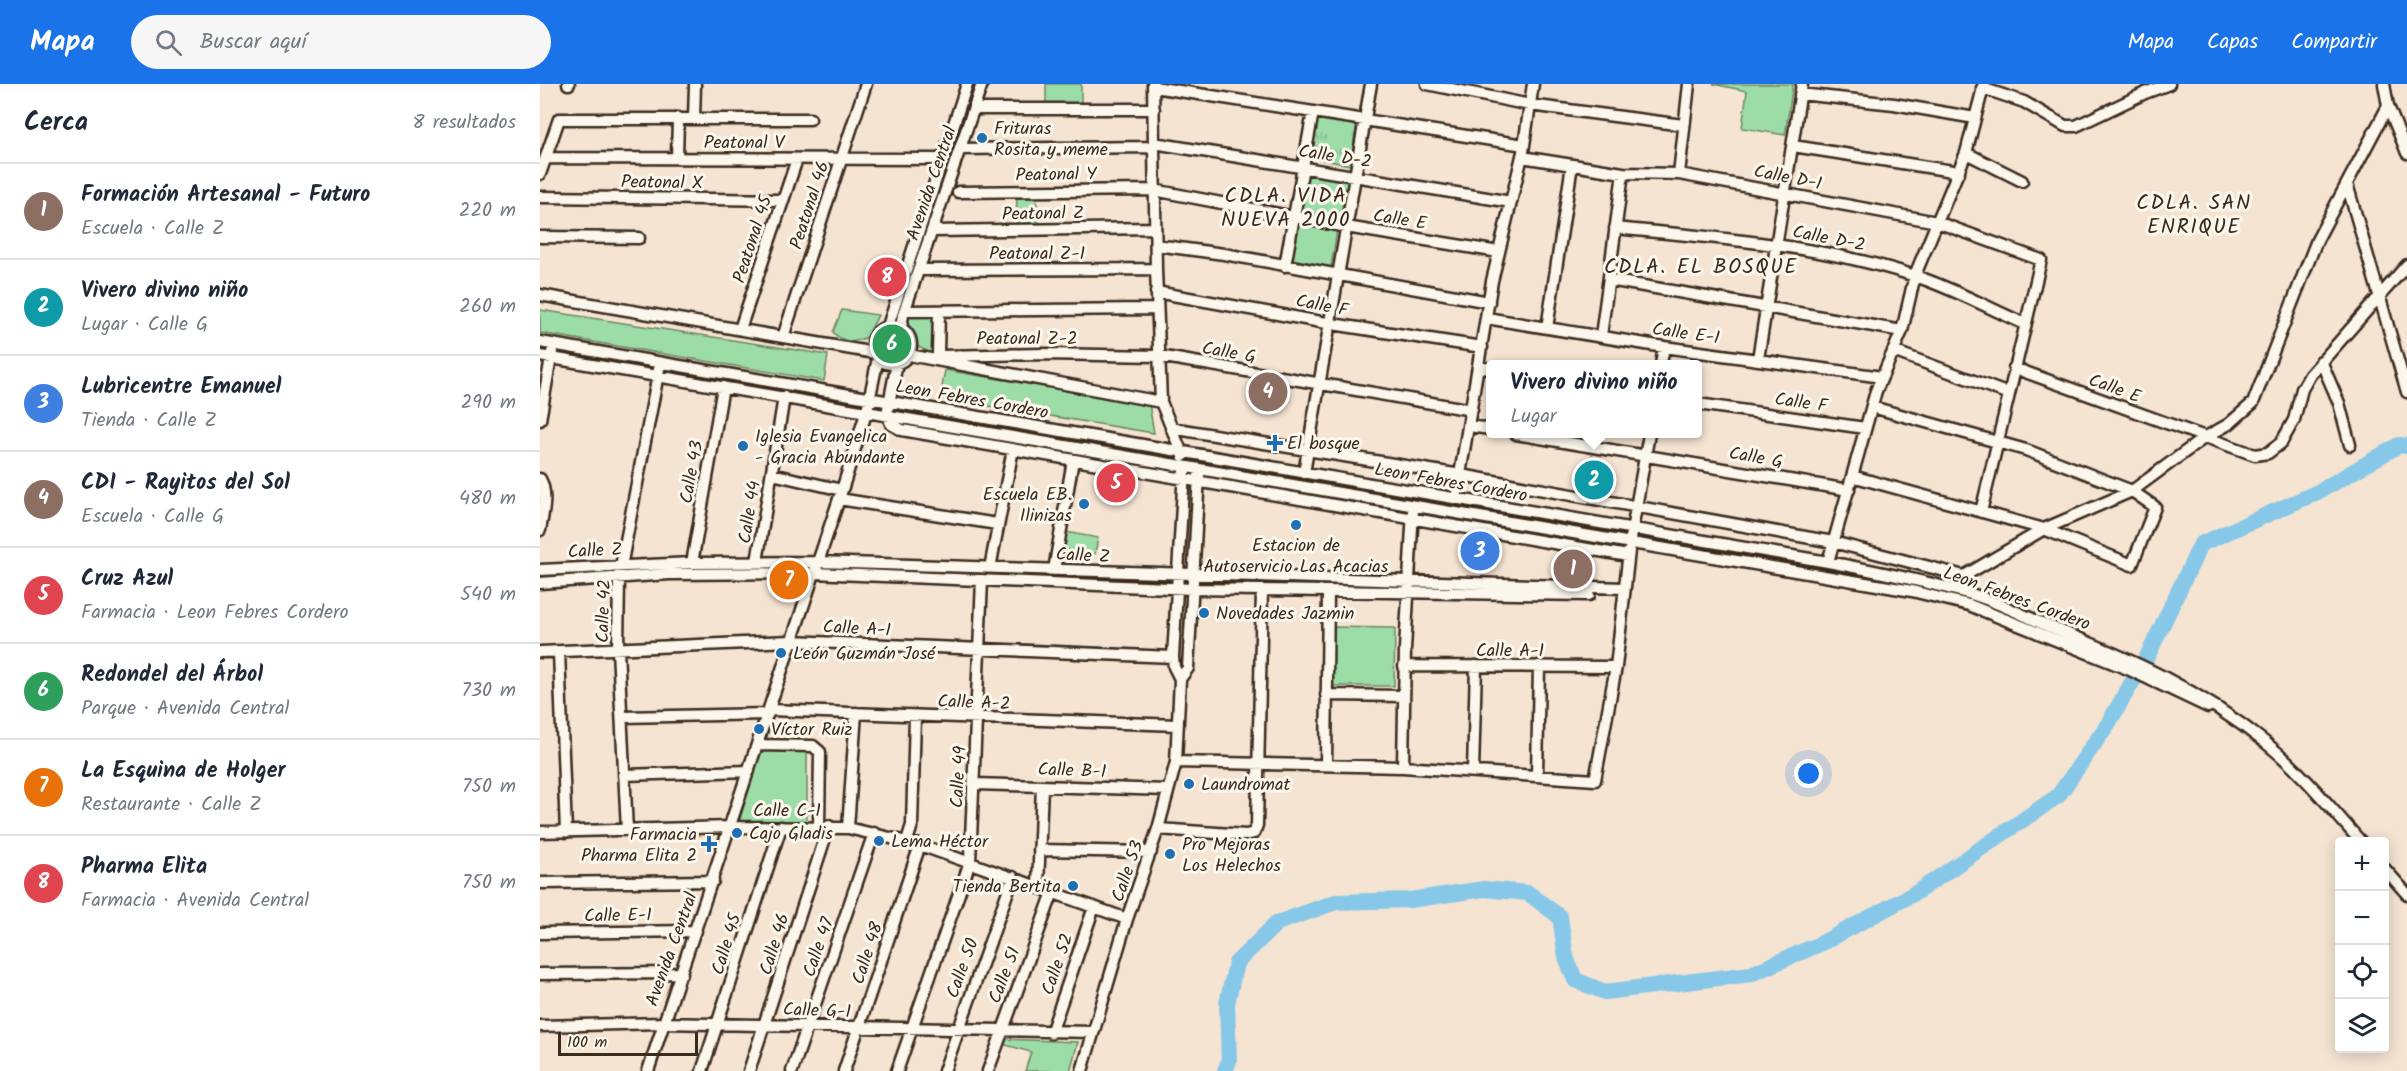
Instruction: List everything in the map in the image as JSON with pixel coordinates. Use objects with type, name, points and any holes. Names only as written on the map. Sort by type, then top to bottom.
[{"type":"street","points":[[694,118],[695,84]]},
{"type":"street","name":"Peatonal 46","points":[[783,337],[866,84]]},
{"type":"street","name":"Avenida Central","points":[[888,326],[967,84]]},
{"type":"street","name":"Avenida Central","points":[[901,328],[982,84]]},
{"type":"street","points":[[1305,473],[1371,84]]},
{"type":"street","points":[[1427,84],[1530,105],[1683,125]]},
{"type":"street","points":[[1456,499],[1486,318],[1522,157],[1533,84]]},
{"type":"street","points":[[1679,174],[1689,84]]},
{"type":"street","points":[[1828,562],[1865,428],[1882,377],[1902,331],[1915,275],[1966,153],[1983,86],[2014,98],[2065,126],[2076,126],[2143,88],[2169,84]]},
{"type":"street","points":[[2384,84],[2388,106],[2407,153]]},
{"type":"street","points":[[1154,85],[1524,145]]},
{"type":"street","name":"Calle 53","points":[[1082,1071],[1127,919],[1158,829],[1176,762],[1180,679],[1174,667],[1173,657],[1184,466],[1182,452],[1161,402],[1156,292],[1154,85]]},
{"type":"street","points":[[1758,359],[1801,89],[1975,118]]},
{"type":"street","points":[[1944,593],[1964,576],[2044,529],[2132,491],[2204,438],[2229,424],[2253,403],[2317,240],[2388,106]]},
{"type":"street","points":[[974,109],[1154,109]]},
{"type":"street","points":[[1284,266],[1313,112]]},
{"type":"street","points":[[677,158],[678,118]]},
{"type":"street","points":[[540,174],[560,119],[810,119]]},
{"type":"street","points":[[960,149],[1154,145]]},
{"type":"street","name":"Calle D-2","points":[[1154,145],[1511,202]]},
{"type":"street","points":[[1793,146],[1959,172]]},
{"type":"street","points":[[1966,153],[2022,181]]},
{"type":"street","name":"Calle D-1","points":[[1522,157],[1623,173],[1679,174],[1937,222],[2041,260],[2025,324]]},
{"type":"street","name":"Peatonal V","points":[[546,158],[942,159]]},
{"type":"street","name":"Peatonal 45","points":[[740,329],[797,159]]},
{"type":"street","points":[[1547,328],[1572,165]]},
{"type":"street","points":[[1601,336],[1623,173]]},
{"type":"street","points":[[2347,184],[2405,369],[2407,392]]},
{"type":"street","name":"Peatonal Y","points":[[958,192],[1154,190]]},
{"type":"street","name":"Calle E","points":[[1154,190],[1346,227],[1499,252]]},
{"type":"street","name":"Peatonal X","points":[[540,197],[783,200]]},
{"type":"street","name":"Peatonal Z","points":[[932,231],[1155,228]]},
{"type":"street","name":"Calle D-2","points":[[1615,228],[1777,245],[1853,258],[1915,275],[2025,324]]},
{"type":"street","points":[[540,237],[639,238]]},
{"type":"street","points":[[1156,245],[1224,254],[1489,302]]},
{"type":"street","name":"Calle E","points":[[2014,368],[2254,455],[2273,450],[2288,434],[2302,389],[2321,361],[2407,265]]},
{"type":"street","name":"Peatonal Z-1","points":[[919,270],[1156,269]]},
{"type":"street","points":[[1609,280],[1902,331]]},
{"type":"street","name":"Calle F","points":[[1156,292],[1332,324],[1482,347]]},
{"type":"street","points":[[540,295],[876,355],[887,363],[897,363],[909,355],[1161,402]]},
{"type":"street","name":"Peatonal Z-2","points":[[905,311],[1157,309]]},
{"type":"street","name":"Peatonal Z-2","points":[[939,312],[938,353],[941,356],[1159,356]]},
{"type":"street","name":"Calle E-1","points":[[1486,318],[1664,347],[1882,377]]},
{"type":"street","points":[[1981,512],[1999,443],[2025,324]]},
{"type":"street","points":[[876,355],[874,339],[877,333],[888,326],[901,328],[910,339],[909,355]]},
{"type":"street","name":"Leon Febres Cordero","points":[[540,342],[1828,562],[1944,593],[1970,605],[2130,664],[2225,715],[2268,745],[2314,789],[2357,837]]},
{"type":"street","points":[[540,420],[545,357],[553,344]]},
{"type":"street","points":[[1662,360],[1664,347]]},
{"type":"street","points":[[1893,351],[2009,394]]},
{"type":"street","name":"Avenida Central","points":[[648,1071],[662,1023],[682,973],[731,827],[813,573],[819,562],[867,410],[876,355]]},
{"type":"street","name":"Calle G","points":[[1159,356],[1472,410]]},
{"type":"street","name":"Leon Febres Cordero","points":[[545,357],[867,410],[991,433],[1032,446],[1089,451],[1184,466],[1912,591],[1944,593]]},
{"type":"street","name":"Calle 42","points":[[627,830],[618,650],[619,577],[660,361]]},
{"type":"street","points":[[2321,361],[2339,403],[2350,445]]},
{"type":"street","points":[[897,363],[887,414],[891,424],[902,430],[1013,449],[1032,446],[1078,460],[1628,556]]},
{"type":"street","points":[[1478,367],[1486,368]]},
{"type":"street","name":"Calle 43","points":[[692,563],[723,387]]},
{"type":"street","name":"Calle 44","points":[[757,562],[784,397]]},
{"type":"street","name":"Calle F","points":[[1702,405],[1865,428]]},
{"type":"street","points":[[1852,476],[2044,529],[2132,565],[2155,507],[2132,491],[2026,450],[1872,407]]},
{"type":"street","points":[[1469,426],[1486,428]]},
{"type":"street","points":[[1171,428],[1461,475],[1833,542],[1964,576]]},
{"type":"street","points":[[988,445],[991,433]]},
{"type":"street","name":"Calle G","points":[[1541,438],[1849,490]]},
{"type":"street","points":[[1176,762],[1403,767],[1595,780],[1616,667],[1628,556],[1649,438]]},
{"type":"street","points":[[990,568],[1013,449]]},
{"type":"street","points":[[1054,570],[1078,460],[1089,451]]},
{"type":"street","name":"Calle 53","points":[[1180,679],[1188,668],[1198,481],[1204,456]]},
{"type":"street","points":[[772,474],[840,495],[997,524]]},
{"type":"street","points":[[1247,489],[1249,477]]},
{"type":"street","points":[[540,479],[543,487],[544,507],[540,530]]},
{"type":"street","points":[[1294,497],[1306,486]]},
{"type":"street","points":[[1403,767],[1404,666],[1414,492]]},
{"type":"street","points":[[1452,525],[1455,512]]},
{"type":"street","points":[[1476,529],[1489,518]]},
{"type":"street","name":"Calle Z","points":[[540,570],[692,563],[819,562],[1178,574],[1408,588],[1623,592]]},
{"type":"street","name":"Calle Z","points":[[540,583],[619,577],[813,573],[1193,589],[1328,592],[1408,588]]},
{"type":"street","name":"Calle 49","points":[[897,1071],[970,862],[978,718],[982,580]]},
{"type":"street","points":[[1158,829],[1254,833],[1257,825],[1262,590]]},
{"type":"street","points":[[1326,764],[1328,592]]},
{"type":"street","name":"Calle A-1","points":[[540,652],[791,641],[979,651],[1173,657]]},
{"type":"street","points":[[559,652],[566,832]]},
{"type":"street","name":"Calle A-1","points":[[1404,666],[1616,667]]},
{"type":"street","points":[[1473,771],[1476,666]]},
{"type":"street","points":[[1537,776],[1539,666]]},
{"type":"street","points":[[1326,695],[1404,696]]},
{"type":"street","name":"Calle A-2","points":[[622,717],[769,712],[856,713],[1177,725]]},
{"type":"street","points":[[848,828],[856,713]]},
{"type":"street","points":[[907,841],[912,825],[915,716]]},
{"type":"street","name":"Calle 46","points":[[749,1071],[766,1025],[824,826],[820,752],[813,746],[758,745]]},
{"type":"street","points":[[624,775],[749,771]]},
{"type":"street","name":"Calle B-1","points":[[975,784],[1168,790]]},
{"type":"street","points":[[1038,886],[1042,786]]},
{"type":"street","name":"Calle C-1","points":[[540,832],[731,827],[848,828],[920,845],[1127,919]]},
{"type":"street","name":"Calle 45","points":[[702,1071],[781,827]]},
{"type":"street","name":"Calle 47","points":[[792,1071],[874,833]]},
{"type":"street","name":"Calle 48","points":[[844,1071],[920,845]]},
{"type":"street","points":[[1039,850],[1151,852]]},
{"type":"street","points":[[2389,873],[2407,894]]},
{"type":"street","name":"Calle 50","points":[[944,1071],[956,1031],[1013,877]]},
{"type":"street","points":[[540,883],[713,881]]},
{"type":"street","name":"Calle 51","points":[[988,1071],[1053,892]]},
{"type":"street","name":"Calle 52","points":[[1051,1033],[1094,907]]},
{"type":"street","name":"Calle E-1","points":[[540,933],[696,931]]},
{"type":"street","points":[[540,974],[682,973]]},
{"type":"street","name":"Calle G-1","points":[[540,1026],[662,1023],[1051,1033],[1092,1032]]},
{"type":"green space","points":[[1046,84],[1081,84],[1081,106],[1046,106]]},
{"type":"green space","points":[[1713,84],[1793,84],[1785,135],[1742,128],[1747,91]]},
{"type":"green space","points":[[1315,115],[1357,123],[1350,165],[1307,157]]},
{"type":"green space","points":[[1304,172],[1348,179],[1340,219],[1296,211]]},
{"type":"green space","points":[[1036,195],[1039,227],[1016,228],[1017,196]]},
{"type":"green space","points":[[1294,222],[1337,230],[1331,267],[1288,258]]},
{"type":"green space","points":[[540,310],[828,355],[824,381],[540,333]]},
{"type":"green space","points":[[842,310],[878,315],[867,337],[849,341],[833,332]]},
{"type":"green space","points":[[908,313],[936,314],[936,355],[914,345],[907,328]]},
{"type":"green space","points":[[892,328],[904,333],[909,345],[904,357],[892,362],[880,357],[875,345],[880,333]]},
{"type":"green space","points":[[945,370],[1149,404],[1154,433],[940,398]]},
{"type":"green space","points":[[1066,532],[1098,538],[1095,554],[1062,549]]},
{"type":"green space","points":[[1329,627],[1395,628],[1394,686],[1328,686]]},
{"type":"green space","points":[[762,747],[807,751],[807,818],[805,822],[739,822]]},
{"type":"green space","points":[[1003,1039],[1078,1042],[1070,1071],[1025,1071],[1031,1052],[1002,1044]]},
{"type":"waterway","points":[[1225,1071],[1229,1061],[1227,1004],[1236,963],[1277,923],[1336,902],[1410,900],[1484,889],[1528,893],[1560,917],[1566,957],[1575,980],[1605,992],[1751,974],[1822,943],[1917,892],[2058,796],[2108,724],[2148,655],[2201,544],[2318,492],[2399,445],[2407,446]]},
{"type":"place","name":"Frituras Rosita y meme","points":[[982,138]]},
{"type":"place","name":"Pharma Elita","points":[[887,277]]},
{"type":"place","name":"Redondel del Árbol","points":[[892,344]]},
{"type":"place","name":"CDI - Rayitos del Sol","points":[[1268,392]]},
{"type":"place","name":"El bosque","points":[[1275,443]]},
{"type":"place","name":"Iglesia Evangelica - Gracia Abundante","points":[[743,446]]},
{"type":"place","name":"Vivero divino niño","points":[[1594,480]]},
{"type":"place","name":"Cruz Azul","points":[[1116,483]]},
{"type":"place","name":"Escuela EB. Ilinizas","points":[[1084,504]]},
{"type":"place","name":"Estacion de Autoservicio Las Acacias","points":[[1296,525]]},
{"type":"place","name":"Lubricentre Emanuel","points":[[1480,551]]},
{"type":"place","name":"Formación Artesanal - Futuro","points":[[1573,569]]},
{"type":"place","name":"La Esquina de Holger","points":[[789,580]]},
{"type":"place","name":"Novedades Jazmin","points":[[1204,613]]},
{"type":"place","name":"León Guzmán José","points":[[781,653]]},
{"type":"place","name":"Víctor Ruiz","points":[[759,729]]},
{"type":"place","name":"Laundromat","points":[[1189,784]]},
{"type":"place","name":"Cajo Gladis","points":[[737,833]]},
{"type":"place","name":"Lema Héctor","points":[[879,841]]},
{"type":"place","name":"Farmacia Pharma Elita 2","points":[[709,844]]},
{"type":"place","name":"Pro Mejoras Los Helechos","points":[[1170,854]]},
{"type":"place","name":"Tienda Bertita","points":[[1073,886]]},
{"type":"district","name":"CDLA. VIDA NUEVA 2000","points":[[1286,207]]},
{"type":"district","name":"CDLA. SAN ENRIQUE","points":[[2194,214]]},
{"type":"district","name":"CDLA. EL BOSQUE","points":[[1701,266]]}]
